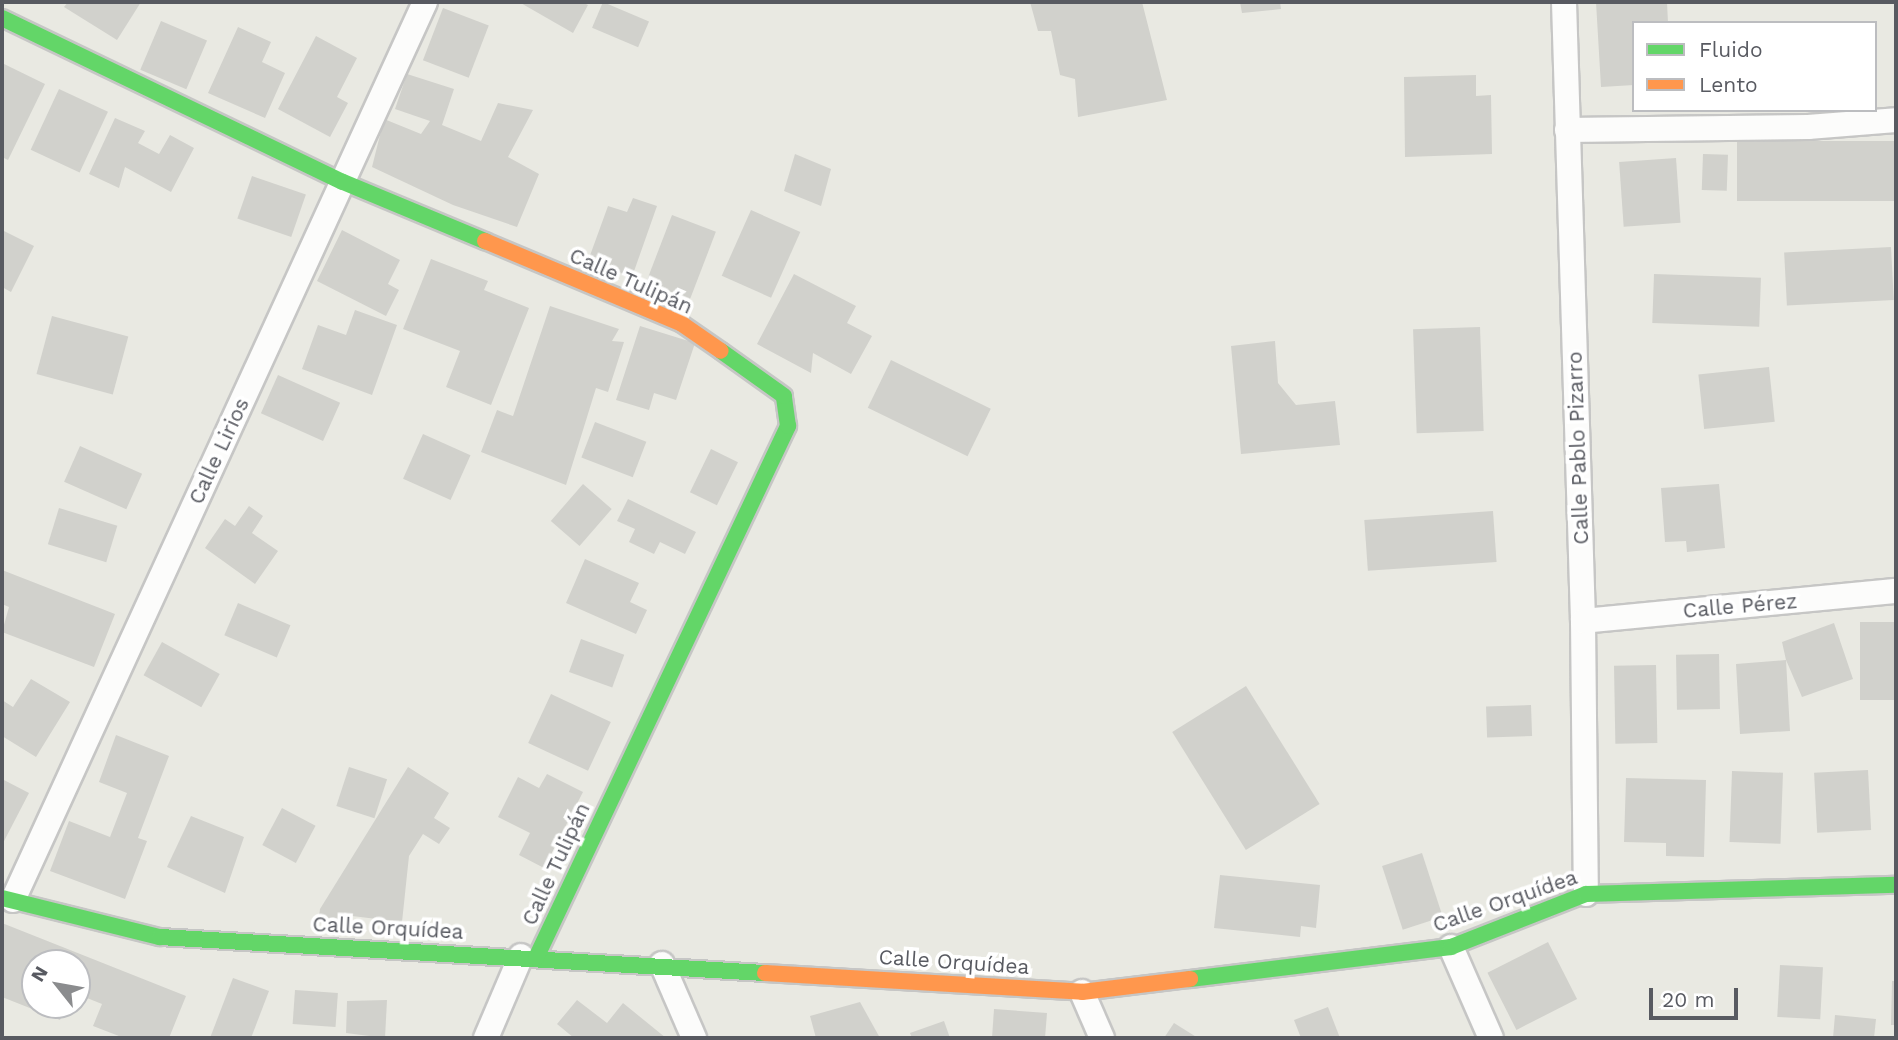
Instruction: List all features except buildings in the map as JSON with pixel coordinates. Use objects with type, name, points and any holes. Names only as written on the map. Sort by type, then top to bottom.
[{"type":"street","name":"Calle Lirios","points":[[8,899],[425,2]]},
{"type":"street","name":"Calle Pablo Pizarro","points":[[1564,2],[1583,621],[1586,894]]},
{"type":"street","name":"Calle Tulipán","points":[[2,18],[343,182],[682,324],[784,396],[788,426],[761,490],[529,957]]},
{"type":"street","points":[[1567,130],[1808,127],[1896,120]]},
{"type":"street","name":"Calle Pérez","points":[[1583,621],[1896,591]]},
{"type":"street","name":"Calle Orquídea","points":[[8,899],[160,937],[662,964],[1082,992],[1451,947],[1586,894],[1896,885]]},
{"type":"street","points":[[1451,947],[1491,1038]]},
{"type":"street","points":[[485,1038],[529,957]]},
{"type":"street","points":[[662,964],[694,1038]]},
{"type":"street","points":[[1082,992],[1102,1038]]},
{"type":"traffic: fast","points":[[2,18],[343,182],[485,241]]},
{"type":"traffic: fast","points":[[536,958],[788,426],[784,396],[721,351]]},
{"type":"traffic: fast","points":[[1190,979],[1451,947],[1586,894],[1896,885]]},
{"type":"traffic: fast","points":[[2,898],[160,937],[765,973]]},
{"type":"traffic: slow","points":[[485,241],[682,324],[721,351]]},
{"type":"traffic: slow","points":[[765,973],[1082,992],[1190,979]]}]
